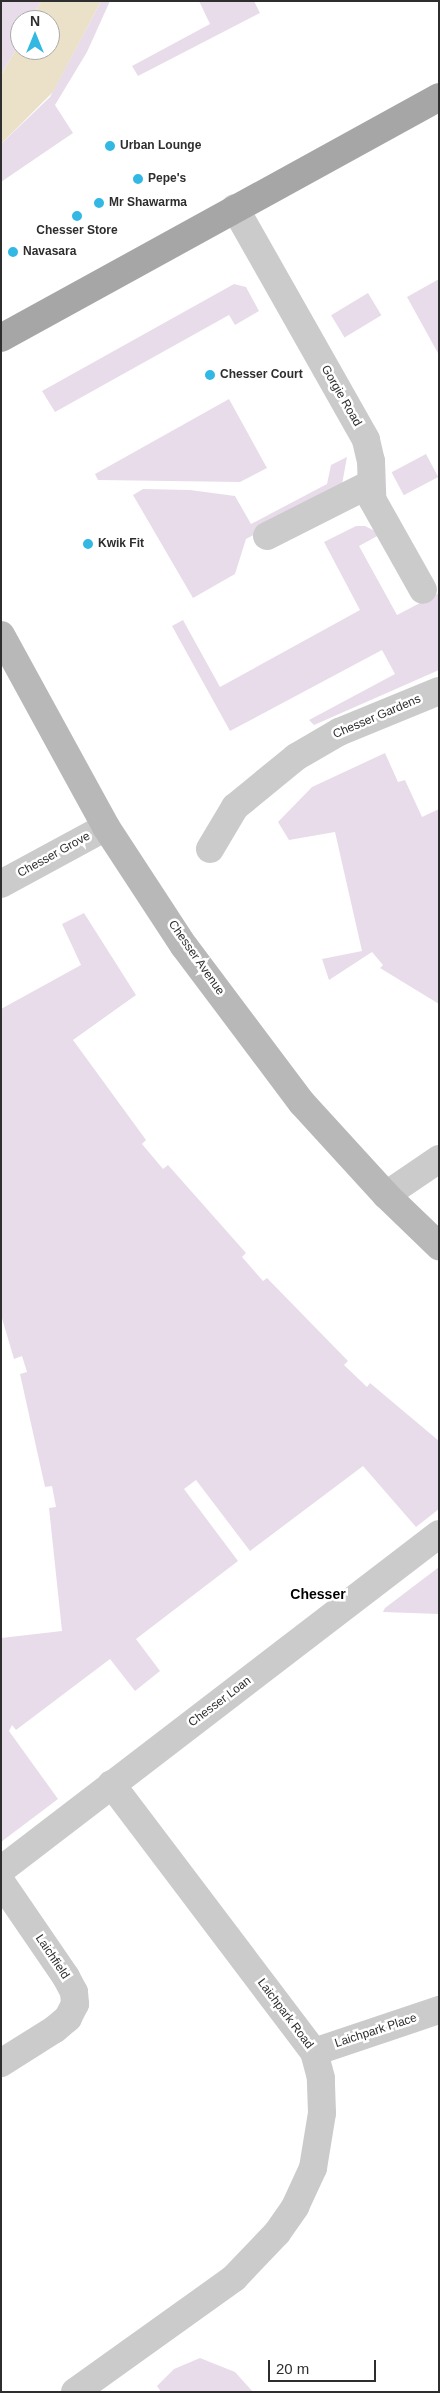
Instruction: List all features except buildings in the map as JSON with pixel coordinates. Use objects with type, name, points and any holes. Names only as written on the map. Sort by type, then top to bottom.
[{"type":"main road","points":[[1,338],[439,97]]},
{"type":"street","name":"Gorgie Road","points":[[235,208],[366,440],[371,461],[370,484],[378,514],[423,590]]},
{"type":"street","points":[[267,536],[370,484]]},
{"type":"street","name":"Chesser Avenue","points":[[1,635],[106,827],[184,946],[296,1095],[386,1195],[439,1246]]},
{"type":"street","name":"Chesser Gardens","points":[[210,848],[235,807],[296,758],[339,732],[439,691]]},
{"type":"street","name":"Chesser Grove","points":[[1,884],[106,827]]},
{"type":"street","points":[[386,1195],[439,1159]]},
{"type":"street","name":"Chesser Loan","points":[[1,1870],[439,1534]]},
{"type":"street","name":"Laichpark Road","points":[[75,2392],[234,2278],[287,2219],[313,2168],[321,2130],[321,2078],[314,2052],[111,1784]]},
{"type":"street","name":"Laichfield","points":[[1,1882],[66,1977],[74,1992],[74,2004],[68,2018],[55,2029],[1,2063]]},
{"type":"street","name":"Laichpark Place","points":[[314,2052],[439,2010]]},
{"type":"shaded area","points":[[1,1],[41,1],[37,10],[10,10],[10,60],[1,75]]},
{"type":"shaded area","points":[[41,1],[101,1],[53,92],[1,144],[1,75],[10,60],[60,60],[60,10],[37,10]]},
{"type":"shaded area","points":[[101,1],[110,1],[87,52],[55,105],[73,133],[1,182],[1,144],[50,97]]},
{"type":"shaded area","points":[[199,1],[254,1],[260,13],[138,76],[132,66],[210,24]]},
{"type":"shaded area","points":[[439,279],[439,355],[407,297]]},
{"type":"shaded area","points":[[234,284],[246,287],[259,311],[235,325],[229,315],[55,412],[42,391]]},
{"type":"shaded area","points":[[368,293],[381,315],[345,337],[331,315]]},
{"type":"shaded area","points":[[229,399],[267,468],[240,482],[98,480],[95,474]]},
{"type":"shaded area","points":[[426,454],[438,477],[404,495],[392,472]]},
{"type":"shaded area","points":[[347,457],[341,490],[246,539],[235,574],[193,598],[133,495],[143,489],[190,490],[235,496],[251,524],[327,484],[331,465]]},
{"type":"shaded area","points":[[356,526],[365,526],[381,534],[359,546],[397,615],[439,593],[439,670],[314,725],[309,720],[395,674],[382,650],[230,731],[172,626],[183,620],[220,687],[360,610],[324,542]]},
{"type":"shaded area","points":[[385,753],[398,782],[405,780],[422,817],[439,809],[439,1004],[380,968],[383,965],[372,952],[329,980],[322,959],[362,951],[335,832],[289,840],[278,822],[312,787]]},
{"type":"shaded area","points":[[84,913],[136,995],[73,1040],[146,1140],[142,1144],[163,1169],[168,1165],[246,1253],[242,1257],[263,1281],[267,1278],[348,1361],[344,1365],[367,1387],[370,1383],[439,1441],[439,1509],[416,1527],[363,1466],[250,1551],[196,1480],[184,1489],[238,1561],[136,1639],[160,1671],[135,1691],[110,1659],[16,1730],[12,1725],[9,1731],[58,1799],[1,1842],[1,1638],[62,1631],[49,1508],[56,1507],[52,1486],[45,1487],[20,1374],[27,1372],[22,1356],[14,1359],[1,1315],[1,1009],[81,965],[62,924]]},
{"type":"shaded area","points":[[439,1567],[439,1614],[383,1612],[385,1608]]},
{"type":"shaded area","points":[[200,2358],[235,2372],[253,2392],[161,2392],[157,2386],[174,2369]]},
{"type":"place","name":"Urban Lounge","points":[[110,146]]},
{"type":"place","name":"Pepe's","points":[[138,179]]},
{"type":"place","name":"Mr Shawarma","points":[[99,203]]},
{"type":"place","name":"Chesser Store","points":[[77,216]]},
{"type":"place","name":"Navasara","points":[[13,252]]},
{"type":"place","name":"Chesser Court","points":[[210,375]]},
{"type":"place","name":"Kwik Fit","points":[[88,544]]},
{"type":"district","name":"Chesser","points":[[318,1594]]}]
